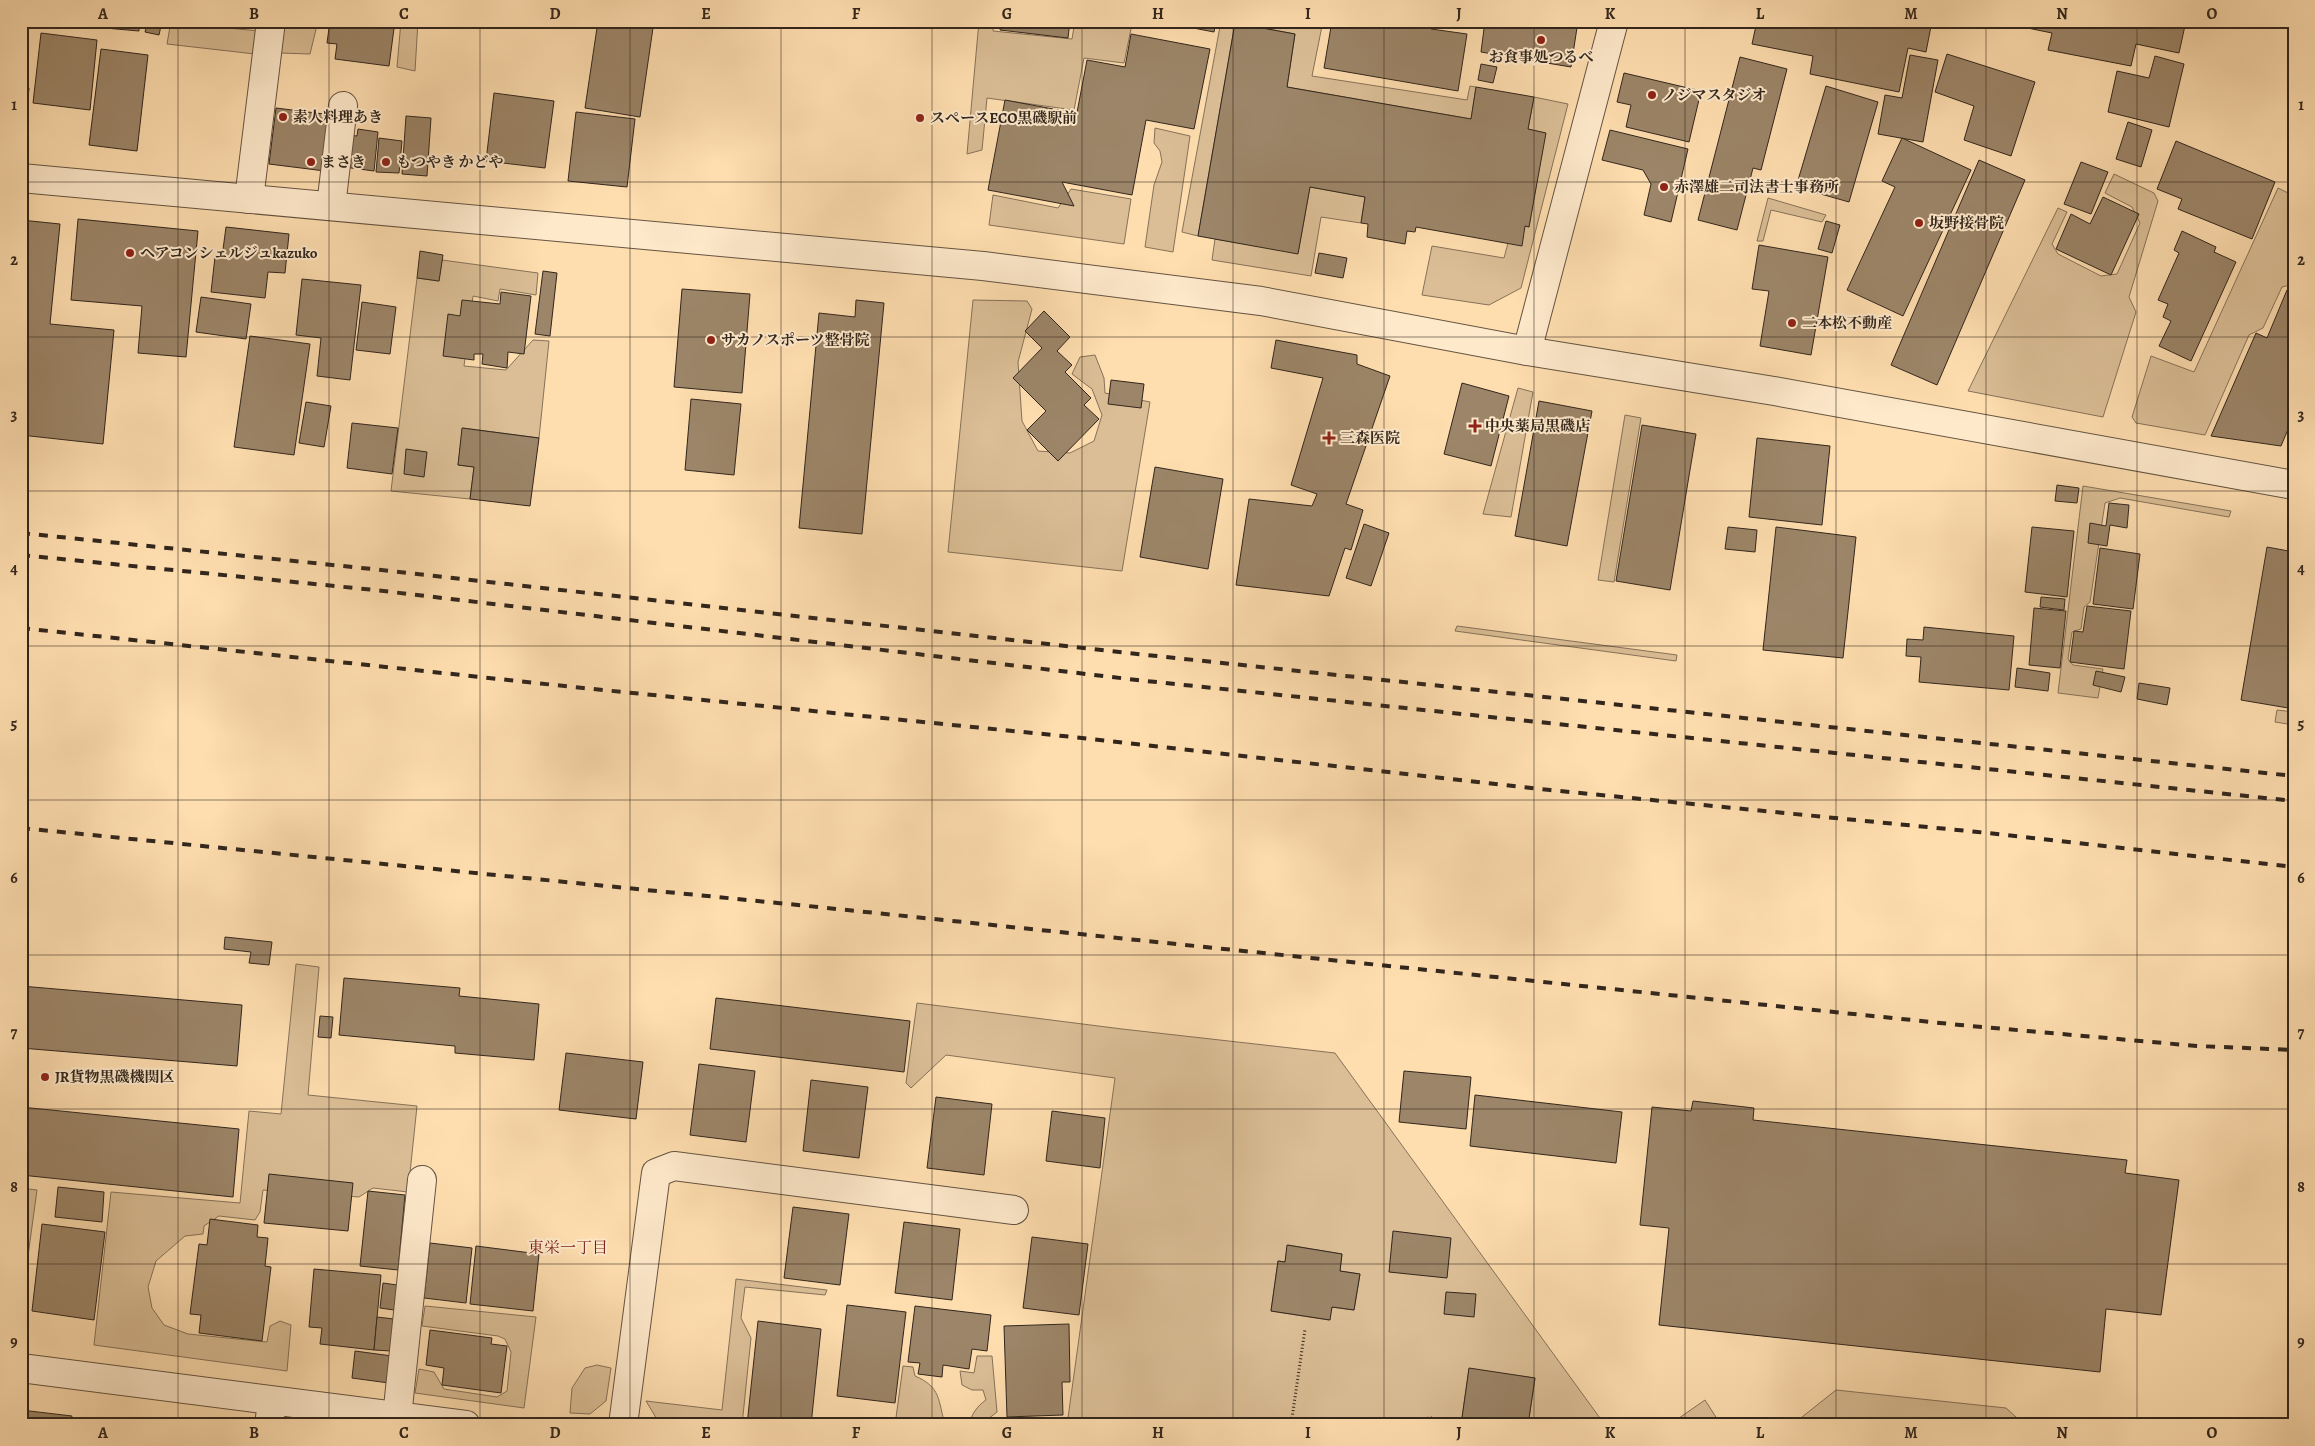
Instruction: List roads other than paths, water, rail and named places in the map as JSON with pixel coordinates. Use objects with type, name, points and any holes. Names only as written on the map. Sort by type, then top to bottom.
[{"type":"street","points":[[250,199],[271,21]]},
{"type":"street","points":[[1527,351],[1614,21]]},
{"type":"street","points":[[331,206],[343,106]]},
{"type":"street","points":[[21,178],[983,266],[1261,301],[1527,351],[1774,391],[2294,484]]},
{"type":"street","points":[[624,1425],[656,1173],[674,1166],[1014,1210]]},
{"type":"street","points":[[397,1417],[422,1180]]},
{"type":"street","points":[[21,1368],[271,1413],[397,1417],[466,1425]]},
{"type":"railway","points":[[21,533],[372,569],[1147,655],[2294,776]]},
{"type":"railway","points":[[21,555],[375,590],[1137,680],[2294,801]]},
{"type":"railway","points":[[21,628],[583,688],[1063,736],[1550,790],[1978,832],[2294,867]]},
{"type":"railway","points":[[21,828],[808,906],[1960,1025],[2197,1046],[2294,1050]]},
{"type":"place","name":"お食事処つるべ","points":[[1541,40]]},
{"type":"place","name":"ノジマスタジオ","points":[[1652,95]]},
{"type":"place","name":"素人料理あき","points":[[283,117]]},
{"type":"place","name":"スペースECO黒磯駅前","points":[[920,118]]},
{"type":"place","name":"まさき","points":[[311,162]]},
{"type":"place","name":"もつやき かどや","points":[[386,162]]},
{"type":"place","name":"赤澤雄二司法書士事務所","points":[[1664,187]]},
{"type":"place","name":"坂野接骨院","points":[[1919,223]]},
{"type":"place","name":"ヘアコンシェルジュkazuko","points":[[130,253]]},
{"type":"place","name":"二本松不動産","points":[[1792,323]]},
{"type":"place","name":"サカノスポーツ整骨院","points":[[711,340]]},
{"type":"place","name":"中央薬局黒磯店","points":[[1475,426]]},
{"type":"place","name":"三森医院","points":[[1329,438]]},
{"type":"place","name":"JR貨物黒磯機関区","points":[[45,1077]]},
{"type":"district","name":"東栄一丁目","points":[[568,1247]]}]
